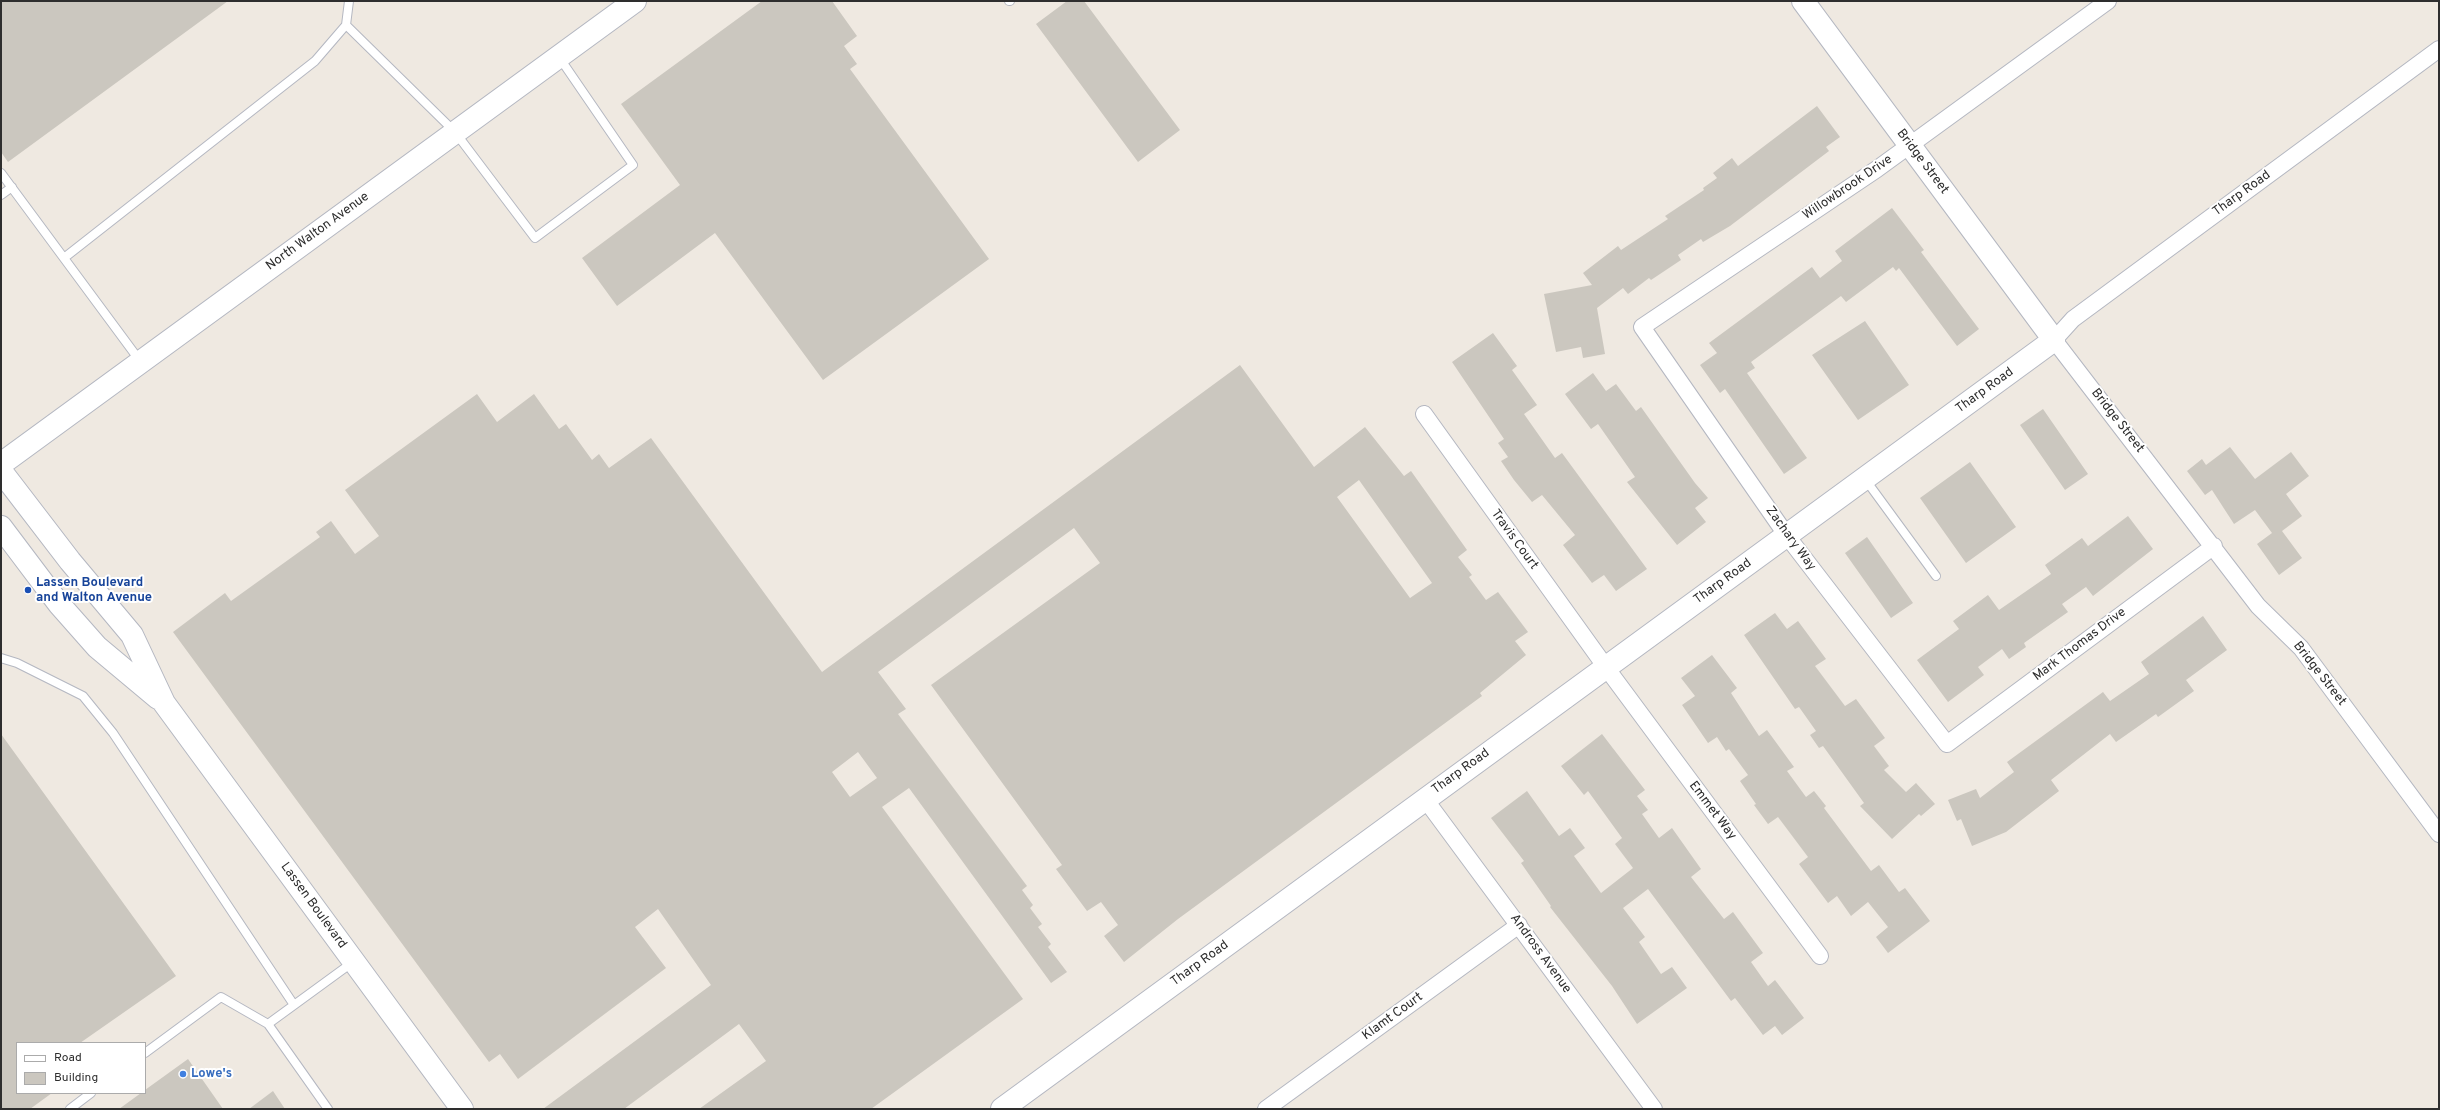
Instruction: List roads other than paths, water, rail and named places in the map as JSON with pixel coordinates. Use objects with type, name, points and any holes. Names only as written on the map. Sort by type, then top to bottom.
[{"type":"street","name":"North Walton Avenue","points":[[1,464],[635,1]]},
{"type":"street","name":"Bridge Street","points":[[1802,1],[2054,340],[2214,546],[2258,606],[2301,648],[2439,834]]},
{"type":"street","name":"Willowbrook Drive","points":[[1642,327],[1910,146],[2108,1]]},
{"type":"street","name":"Tharp Road","points":[[1002,1109],[1605,666],[1787,536],[2054,340],[2073,319],[2439,49]]},
{"type":"street","name":"Zachary Way","points":[[1642,327],[1787,536],[1947,744]]},
{"type":"street","name":"Travis Court","points":[[1424,414],[1605,666]]},
{"type":"street","name":"Lassen Boulevard","points":[[1,471],[70,562],[132,635],[164,703],[462,1109]]},
{"type":"street","name":"Lassen Boulevard","points":[[1,527],[59,604],[97,647],[164,703]]},
{"type":"street","name":"Mark Thomas Drive","points":[[1947,744],[2214,546]]},
{"type":"street","name":"Emmet Way","points":[[1605,666],[1820,956]]},
{"type":"street","name":"Andross Avenue","points":[[1425,799],[1519,926],[1646,1106]]},
{"type":"street","name":"Klamt Court","points":[[1266,1109],[1519,926]]},
{"type":"lane","points":[[64,258],[315,61],[346,25],[349,1]]},
{"type":"lane","points":[[346,25],[455,132],[535,238],[633,165],[558,57]]},
{"type":"lane","points":[[1,173],[140,362]]},
{"type":"lane","points":[[1,195],[12,187]]},
{"type":"lane","points":[[1865,479],[1936,576]]},
{"type":"lane","points":[[1,658],[17,663],[83,696],[112,733],[294,1005]]},
{"type":"lane","points":[[268,1024],[354,962]]},
{"type":"lane","points":[[146,1052],[221,997],[268,1024],[328,1109]]},
{"type":"lane","points":[[70,1109],[90,1094]]},
{"type":"place","name":"Lassen Boulevard and Walton Avenue","points":[[28,590]]},
{"type":"place","name":"Lowe's","points":[[183,1074]]}]
